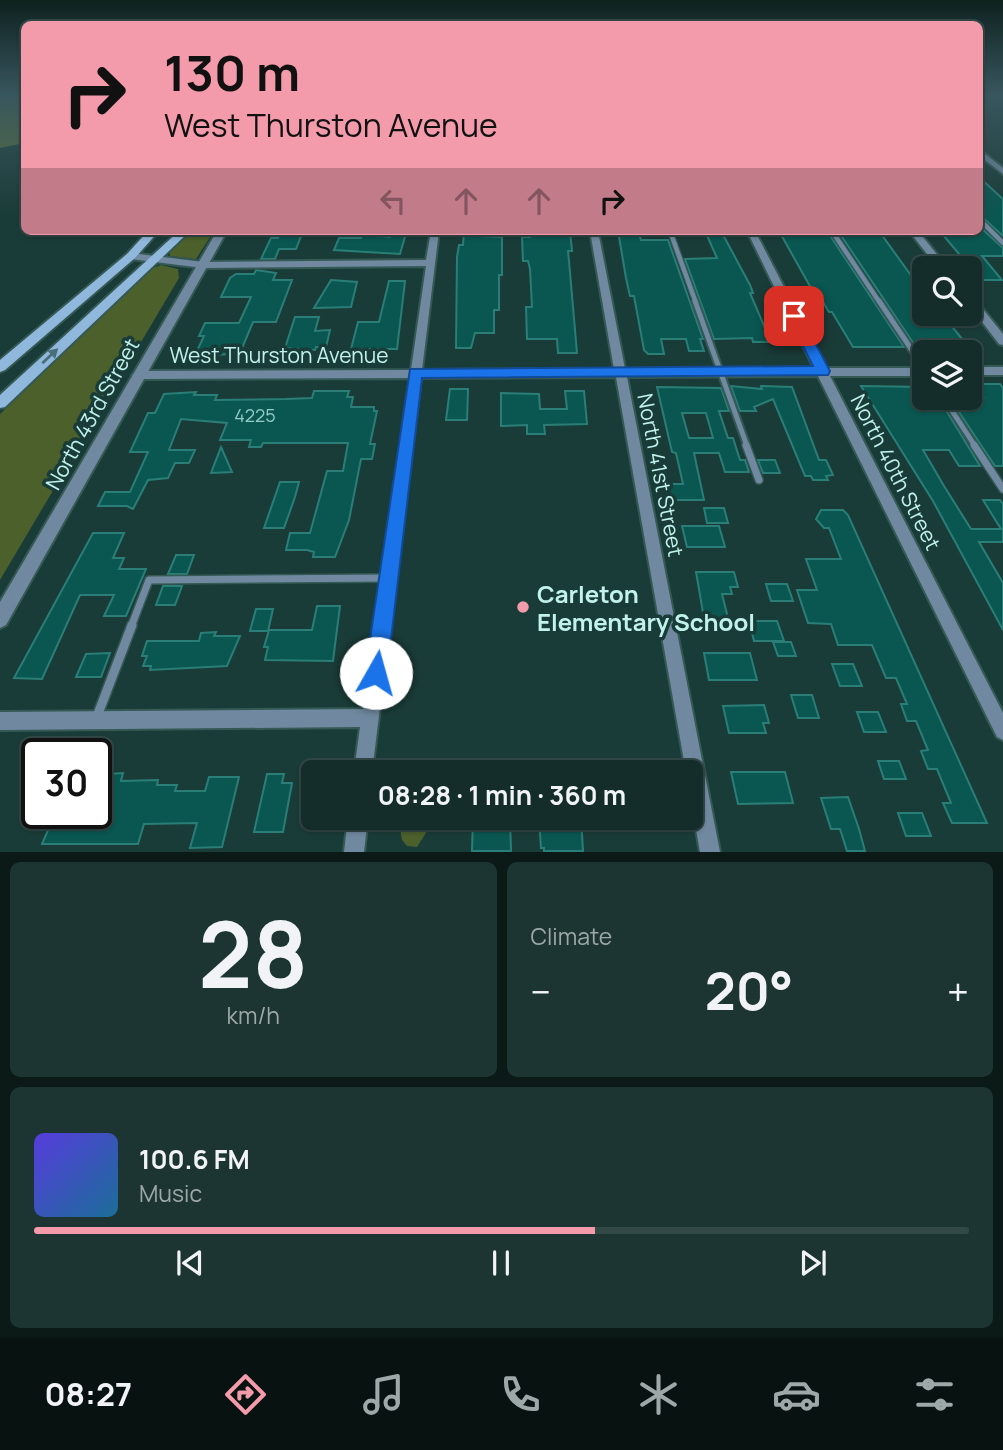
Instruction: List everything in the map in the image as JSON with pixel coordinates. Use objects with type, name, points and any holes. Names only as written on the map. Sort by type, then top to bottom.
[{"type":"main road","points":[[0,367],[131,256],[150,235]]},
{"type":"main road","points":[[0,403],[181,235]]},
{"type":"street","points":[[983,155],[1003,172]]},
{"type":"street","name":"North 43rd Street","points":[[0,619],[220,235]]},
{"type":"street","points":[[365,760],[434,235]]},
{"type":"street","name":"North 41st Street","points":[[595,235],[710,852]]},
{"type":"street","name":"North 40th Street","points":[[753,235],[1003,731]]},
{"type":"street","points":[[916,235],[933,256]]},
{"type":"street","points":[[131,256],[203,265],[431,263]]},
{"type":"street","points":[[982,315],[1003,341]]},
{"type":"street","name":"West Thurston Avenue","points":[[138,375],[912,370]]},
{"type":"street","points":[[982,371],[1003,371]]},
{"type":"street","points":[[0,722],[370,718]]},
{"type":"street","points":[[354,852],[357,830]]},
{"type":"lane","points":[[983,223],[1003,243]]},
{"type":"lane","points":[[671,235],[759,480]]},
{"type":"lane","points":[[835,235],[912,352]]},
{"type":"lane","points":[[951,410],[1003,489]]},
{"type":"lane","points":[[96,720],[149,580],[388,578]]},
{"type":"green space","points":[[0,135],[21,135],[21,144],[0,148]]},
{"type":"green space","points":[[187,235],[211,235],[196,259],[170,256],[170,252]]},
{"type":"green space","points":[[161,265],[178,269],[179,278],[0,580],[0,414],[153,268]]},
{"type":"green space","points":[[400,830],[428,830],[417,847],[407,846],[402,840]]},
{"type":"building","points":[[983,181],[1003,199],[1003,236],[983,218]]},
{"type":"building","points":[[983,230],[1003,248],[1003,256],[961,256],[943,235],[983,235]]},
{"type":"building","points":[[279,235],[301,235],[296,249],[279,249],[275,259],[261,259],[271,238],[278,238]]},
{"type":"building","points":[[362,235],[405,235],[400,254],[334,250],[339,238],[361,238]]},
{"type":"building","points":[[464,235],[502,237],[502,275],[499,275],[499,310],[494,310],[494,333],[475,333],[471,348],[456,348],[457,257],[459,245],[463,245]]},
{"type":"building","points":[[570,235],[572,251],[568,251],[577,353],[558,353],[557,339],[527,339],[526,307],[532,307],[530,269],[528,261],[523,261],[522,237]]},
{"type":"building","points":[[619,235],[639,235],[641,240],[668,240],[703,339],[700,339],[704,351],[689,351],[686,339],[661,339],[664,354],[648,354],[644,350],[634,296],[630,296]]},
{"type":"building","points":[[707,235],[723,235],[750,285],[753,293],[750,293],[771,342],[753,342],[752,338],[714,339],[685,259],[717,258]]},
{"type":"building","points":[[781,235],[830,235],[904,347],[853,347],[832,312],[829,312],[820,297],[816,297]]},
{"type":"building","points":[[841,235],[882,235],[912,277],[912,326],[952,326],[963,340],[912,341]]},
{"type":"building","points":[[982,256],[1002,280],[982,280]]},
{"type":"building","points":[[256,270],[276,273],[273,280],[292,280],[276,322],[253,322],[240,353],[194,357],[204,336],[199,336],[205,323],[239,323],[251,297],[221,297],[230,278],[236,274],[254,274]]},
{"type":"building","points":[[331,280],[357,282],[351,307],[314,308]]},
{"type":"building","points":[[389,281],[405,281],[397,349],[351,349],[358,322],[379,322]]},
{"type":"building","points":[[295,317],[319,317],[315,331],[330,330],[326,347],[316,347],[315,350],[285,348]]},
{"type":"building","points":[[982,384],[1000,384],[1003,388],[1003,466],[995,466],[958,410],[982,410]]},
{"type":"building","points":[[731,386],[762,389],[761,386],[792,387],[819,460],[826,460],[833,475],[826,476],[828,480],[813,480],[811,476],[805,476],[773,399],[754,407],[756,411],[740,411]]},
{"type":"building","points":[[861,386],[912,387],[912,410],[946,410],[980,466],[959,466],[949,450],[923,450],[971,529],[1001,529],[983,500],[1000,500],[1003,504],[1003,542],[979,542],[1003,583],[1003,630],[933,501]]},
{"type":"building","points":[[657,387],[721,388],[729,411],[719,411],[728,438],[733,438],[740,460],[745,460],[749,472],[725,472],[719,453],[694,453],[704,500],[671,500],[667,484],[683,484],[676,453],[672,452]],"holes":[[[682,413],[706,413],[713,438],[689,438]]]},
{"type":"building","points":[[450,389],[468,389],[467,420],[446,420]]},
{"type":"building","points":[[314,391],[349,391],[347,397],[353,397],[351,407],[374,407],[374,411],[377,411],[370,444],[375,444],[372,459],[361,459],[349,520],[335,557],[313,557],[314,552],[307,550],[286,550],[290,533],[310,533],[327,471],[343,471],[348,443],[263,443],[261,447],[249,447],[251,440],[220,440],[227,423],[181,419],[169,450],[195,450],[189,463],[175,463],[168,478],[148,480],[133,509],[127,506],[98,506],[105,492],[130,492],[148,452],[130,452],[148,413],[155,413],[164,394],[196,392],[194,395],[217,395],[215,400],[286,399],[312,398]]},
{"type":"building","points":[[565,391],[584,391],[587,424],[544,425],[545,434],[527,434],[527,425],[501,426],[501,393],[539,394],[540,409],[567,409]]},
{"type":"building","points":[[221,447],[232,472],[211,473]]},
{"type":"building","points":[[758,460],[775,460],[780,473],[763,473]]},
{"type":"building","points":[[280,482],[299,482],[295,497],[284,528],[264,528]]},
{"type":"building","points":[[704,508],[724,508],[728,523],[707,523]]},
{"type":"building","points":[[821,510],[843,510],[848,515],[987,823],[952,823],[943,803],[951,803],[937,769],[928,769],[921,751],[928,750],[916,721],[907,721],[901,704],[907,704],[896,678],[886,678],[872,645],[838,645],[831,624],[808,623],[797,590],[817,590],[806,559],[841,559],[829,528],[824,528],[816,519]]},
{"type":"building","points":[[682,526],[719,526],[725,547],[687,547]]},
{"type":"building","points":[[93,533],[124,533],[113,558],[124,558],[119,569],[146,569],[126,616],[104,616],[114,595],[80,595],[42,679],[14,678]]},
{"type":"building","points":[[176,555],[194,555],[187,574],[168,574]]},
{"type":"building","points":[[696,572],[734,572],[738,587],[730,587],[732,594],[722,594],[731,630],[706,630]]},
{"type":"building","points":[[766,584],[787,584],[793,601],[771,601]]},
{"type":"building","points":[[163,586],[182,586],[175,605],[156,605]]},
{"type":"building","points":[[317,606],[340,606],[333,661],[265,660],[268,647],[264,647],[269,630],[312,630]]},
{"type":"building","points":[[256,609],[273,609],[268,631],[250,631]]},
{"type":"building","points":[[749,621],[777,621],[784,641],[754,641]]},
{"type":"building","points":[[216,632],[214,636],[240,636],[227,666],[150,670],[151,666],[143,666],[147,656],[142,656],[147,641],[199,641],[201,633]]},
{"type":"building","points":[[773,642],[791,642],[796,656],[778,656]]},
{"type":"building","points":[[110,653],[101,677],[76,677],[86,654]]},
{"type":"building","points":[[704,653],[750,653],[757,680],[709,680]]},
{"type":"building","points":[[832,664],[853,664],[862,686],[840,686]]},
{"type":"building","points":[[791,695],[812,695],[819,718],[798,718]]},
{"type":"building","points":[[764,705],[769,723],[763,723],[766,733],[729,733],[723,706]]},
{"type":"building","points":[[857,712],[878,712],[886,732],[864,732]]},
{"type":"building","points":[[878,761],[899,761],[906,779],[884,779]]},
{"type":"building","points":[[731,772],[785,772],[793,803],[738,804]]},
{"type":"building","points":[[123,773],[121,781],[158,780],[157,785],[177,785],[175,791],[205,791],[209,777],[239,777],[222,847],[190,848],[197,823],[144,824],[138,844],[42,844],[48,829],[112,829],[112,774]]},
{"type":"building","points":[[267,774],[284,774],[282,783],[292,783],[283,832],[254,832]]},
{"type":"building","points":[[848,797],[865,851],[847,851],[840,829],[831,829],[821,798]]},
{"type":"building","points":[[898,813],[922,813],[931,836],[906,836]]},
{"type":"building","points":[[473,830],[510,830],[511,851],[472,851]]},
{"type":"building","points":[[540,830],[582,830],[583,851],[544,851],[544,848],[541,848]]},
{"type":"place","name":"Carleton Elementary School","points":[[523,607]]},
{"type":"route","points":[[376,673],[415,373],[822,371],[794,316]]}]
